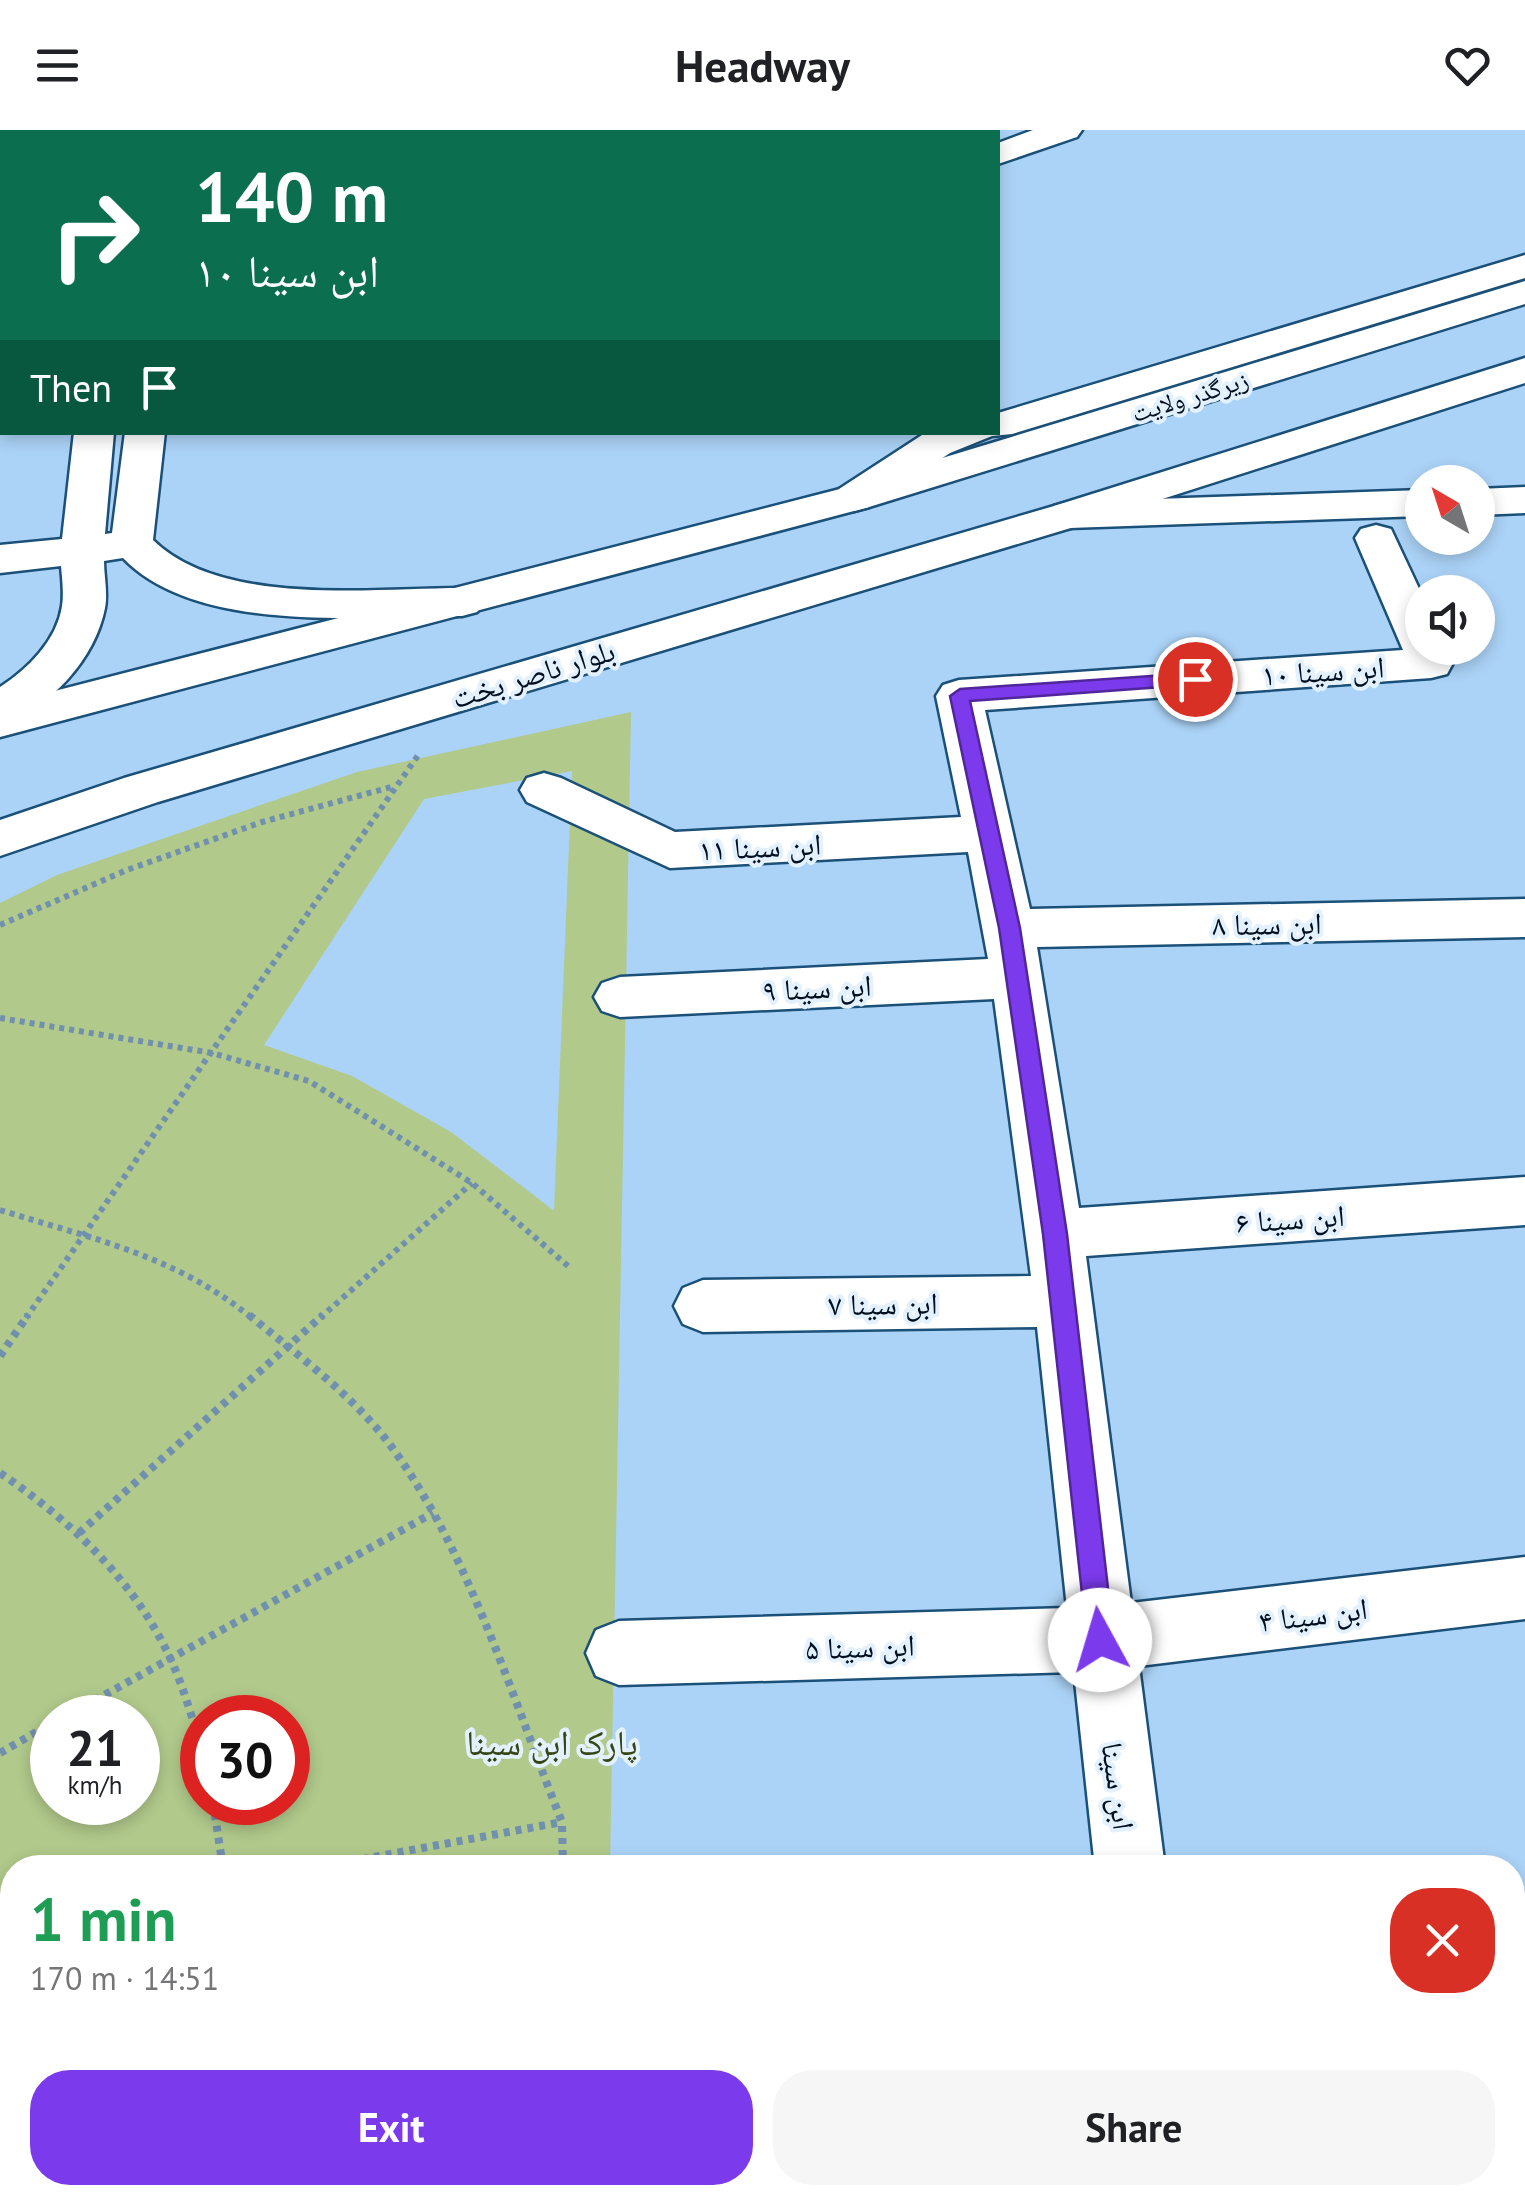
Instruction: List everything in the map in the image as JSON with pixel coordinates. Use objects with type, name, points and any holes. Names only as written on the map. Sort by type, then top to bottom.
[{"type":"street","points":[[1000,153],[1065,130]]},
{"type":"street","points":[[1000,425],[1525,266]]},
{"type":"street","name":"زیرگذر ولایت","points":[[854,498],[1525,292]]},
{"type":"street","points":[[1068,515],[1525,370]]},
{"type":"street","points":[[0,708],[34,686],[64,652],[84,607],[82,552],[94,435]]},
{"type":"street","points":[[132,543],[146,435]]},
{"type":"street","points":[[0,721],[854,498],[936,444],[964,435]]},
{"type":"street","points":[[1495,501],[1525,500]]},
{"type":"street","points":[[1068,515],[1405,505]]},
{"type":"street","name":"بلوار ناصر بخت","points":[[0,838],[141,790],[1068,515]]},
{"type":"street","name":"ابن سینا ۱۰","points":[[1376,538],[1405,605]]},
{"type":"street","points":[[132,543],[162,570],[212,590],[284,598],[462,602]]},
{"type":"street","points":[[0,559],[132,543]]},
{"type":"street","name":"ابن سینا ۱۰","points":[[960,696],[1405,665]]},
{"type":"street","name":"ابن سینا","points":[[960,696],[1012,953],[1055,1234],[1128,1855]]},
{"type":"street","name":"ابن سینا ۱۱","points":[[544,790],[670,850],[989,834]]},
{"type":"street","name":"ابن سینا ۸","points":[[1012,953],[1525,918]]},
{"type":"street","name":"ابن سینا ۹","points":[[620,996],[1012,953]]},
{"type":"street","name":"ابن سینا ۶","points":[[1055,1234],[1525,1201]]},
{"type":"street","name":"ابن سینا ۷","points":[[703,1306],[1064,1301]]},
{"type":"street","name":"ابن سینا ۴","points":[[1100,1640],[1525,1588]]},
{"type":"street","name":"ابن سینا ۵","points":[[619,1652],[1100,1640]]},
{"type":"path","points":[[0,1356],[461,694]]},
{"type":"path","points":[[0,924],[127,870],[262,822],[397,786]]},
{"type":"path","points":[[0,1018],[212,1053],[309,1081],[472,1183],[568,1266]]},
{"type":"path","points":[[79,1533],[472,1183]]},
{"type":"path","points":[[0,1210],[158,1258],[227,1298],[287,1346],[383,1436],[447,1534],[562,1822],[563,1855]]},
{"type":"path","points":[[0,1473],[37,1496],[79,1533],[128,1590],[170,1658],[183,1695]]},
{"type":"path","points":[[104,1695],[432,1512]]},
{"type":"path","points":[[0,1752],[30,1735]]},
{"type":"path","points":[[384,1855],[562,1822]]},
{"type":"path","points":[[217,1825],[221,1855]]},
{"type":"green space","name":"پارک ابن سینا","points":[[631,712],[610,1855],[0,1855],[0,903],[57,875],[357,772]],"holes":[[[572,771],[553,1210],[451,1132],[352,1076],[264,1045],[424,799]]]},
{"type":"route","points":[[1100,1640],[1055,1234],[1009,928],[960,696],[1195,679]]}]
